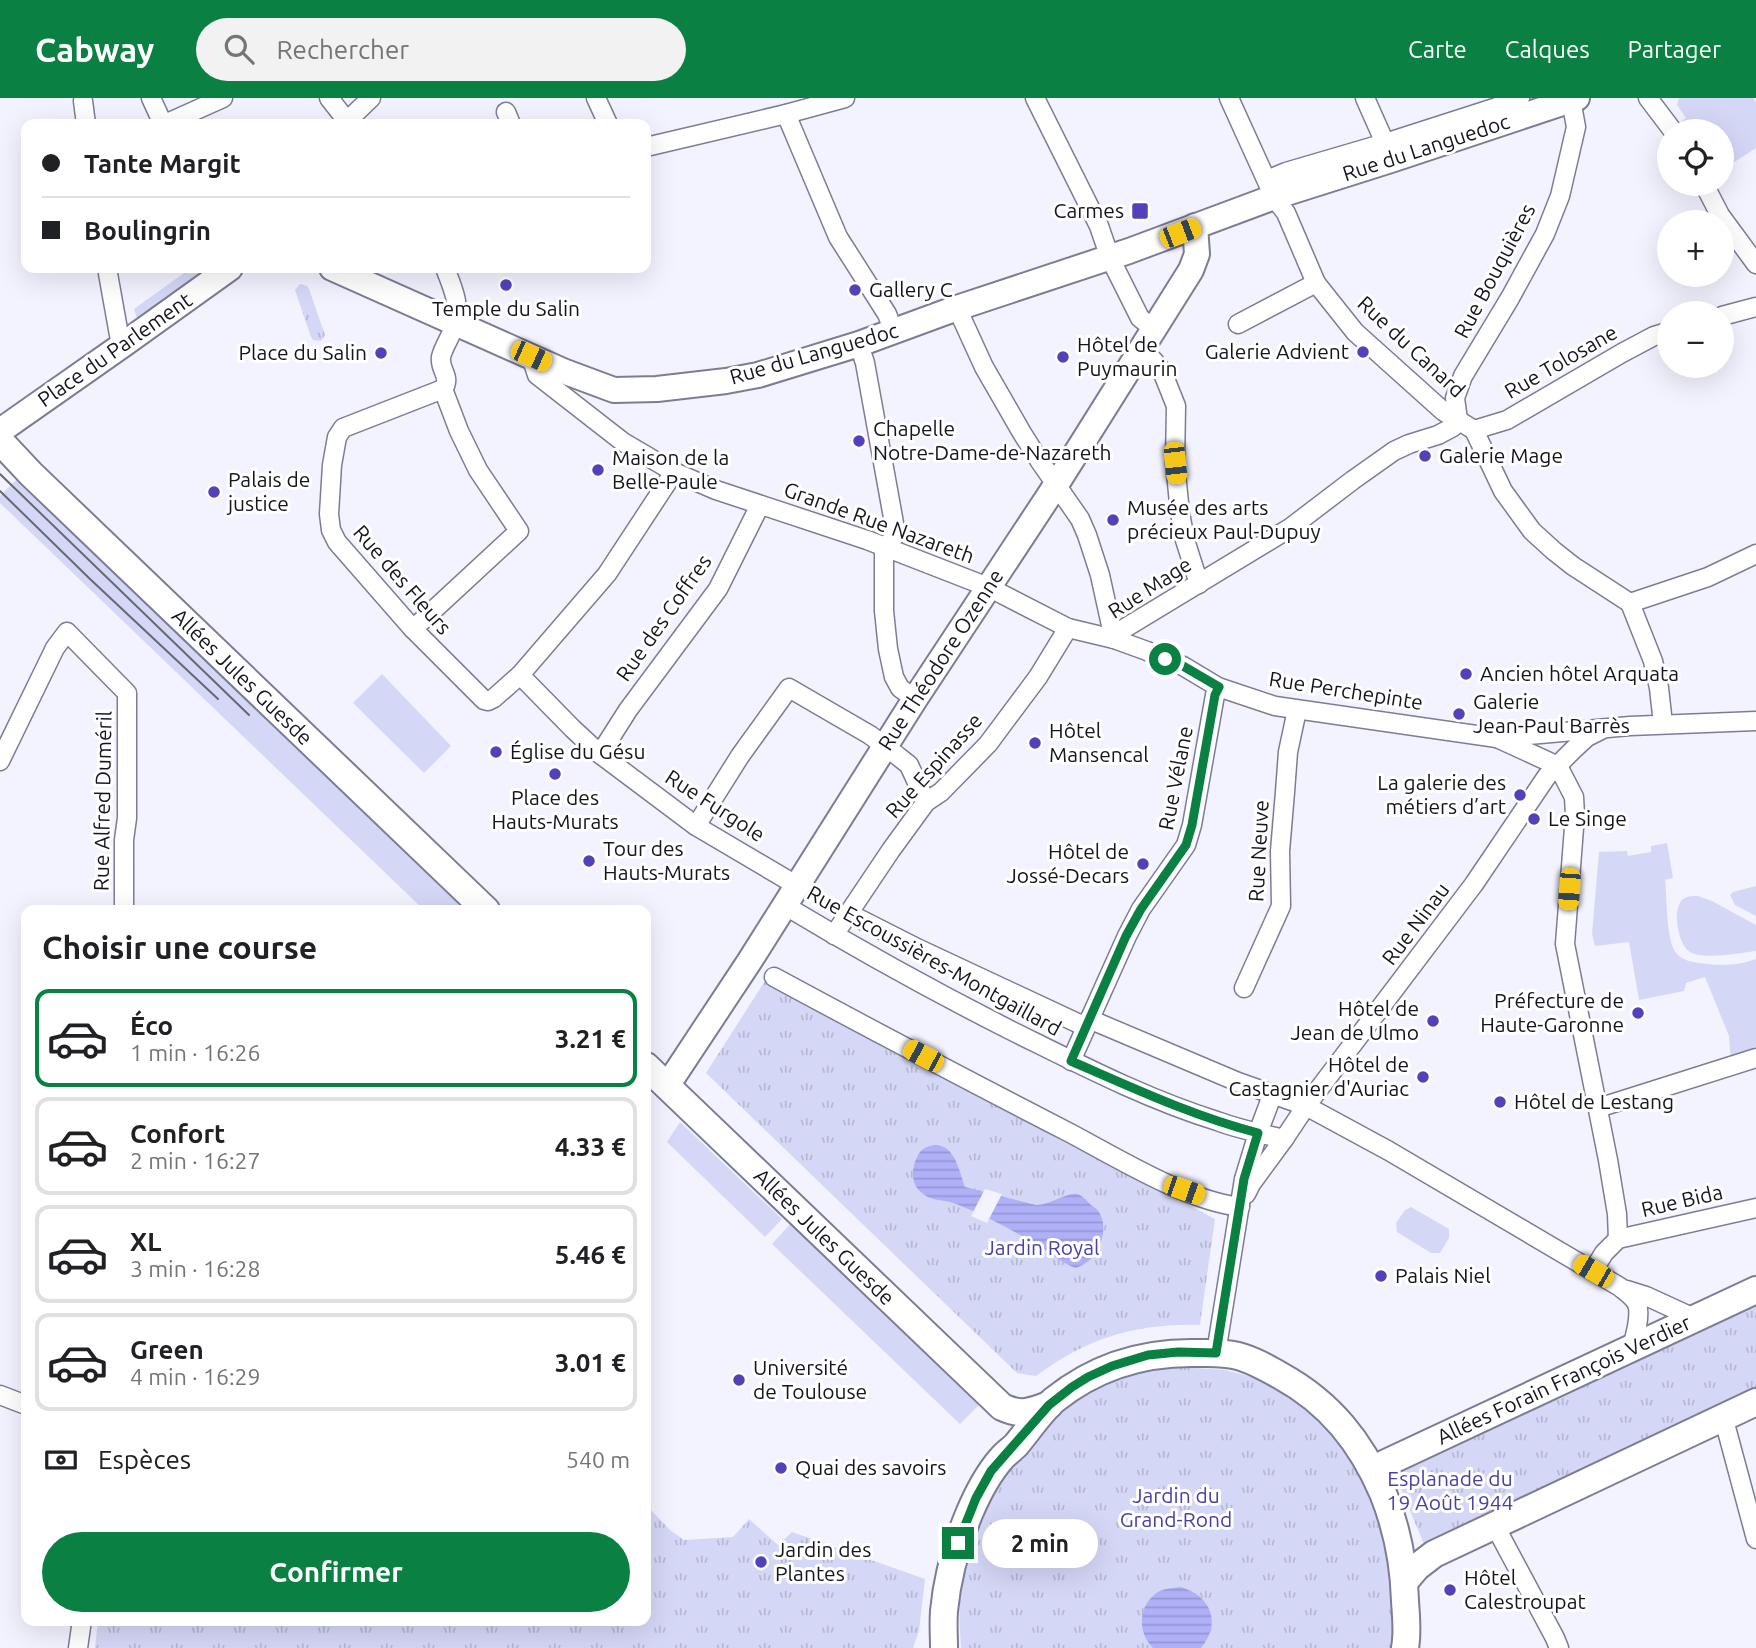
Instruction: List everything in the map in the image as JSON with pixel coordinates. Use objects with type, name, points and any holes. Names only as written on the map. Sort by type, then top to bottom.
[{"type":"main road","name":"Allées Jules Guesde","points":[[0,442],[481,905]]},
{"type":"main road","name":"Allées Jules Guesde","points":[[651,1071],[1002,1408]]},
{"type":"main road","name":"Allées Forain François Verdier","points":[[1373,1469],[1756,1290]]},
{"type":"main road","points":[[944,1648],[944,1611],[958,1543],[976,1498],[1002,1458],[1049,1405],[1088,1377],[1148,1355],[1178,1352],[1237,1356],[1267,1368],[1310,1393],[1333,1414],[1353,1438],[1373,1469],[1400,1544],[1405,1581],[1405,1648]]},
{"type":"main road","points":[[1405,1581],[1433,1554],[1756,1402]]},
{"type":"main road","points":[[1002,1408],[1016,1414],[1049,1405]]},
{"type":"main road","points":[[1002,1408],[1008,1435],[1002,1458]]},
{"type":"street","points":[[151,98],[162,119]]},
{"type":"street","points":[[175,119],[223,98]]},
{"type":"street","points":[[330,98],[344,119]]},
{"type":"street","points":[[349,119],[371,98]]},
{"type":"street","points":[[596,98],[606,119]]},
{"type":"street","points":[[651,146],[845,98]]},
{"type":"street","points":[[1035,98],[1099,226],[1110,258],[1140,318],[1154,329]]},
{"type":"street","name":"Rue du Canard","points":[[1229,98],[1270,188],[1286,213],[1316,283],[1354,332],[1443,411],[1474,430]]},
{"type":"street","points":[[1365,98],[1385,143]]},
{"type":"street","name":"Rue du Languedoc","points":[[1270,188],[1286,172],[1385,143],[1520,98]]},
{"type":"street","points":[[1648,98],[1664,119]]},
{"type":"street","name":"Rue du Languedoc","points":[[343,273],[563,371],[614,390],[656,389],[726,381],[758,375],[859,344],[957,308],[1110,258],[1195,226],[1270,188],[1391,160],[1574,99]]},
{"type":"street","name":"Rue Bouquières","points":[[1458,420],[1455,398],[1464,376],[1545,234],[1560,196],[1576,127],[1574,99]]},
{"type":"street","points":[[83,101],[85,119]]},
{"type":"street","points":[[786,114],[838,237],[887,314],[894,332]]},
{"type":"street","points":[[1710,196],[1720,215],[1756,264]]},
{"type":"street","name":"Rue Théodore Ozenne","points":[[667,1086],[1056,485],[1191,270],[1197,254],[1195,226]]},
{"type":"street","points":[[108,273],[119,335],[124,344]]},
{"type":"street","name":"Place du Parlement","points":[[0,431],[222,273]]},
{"type":"street","points":[[412,629],[519,531],[478,470],[443,389],[447,384],[447,377],[441,364],[441,356],[456,322],[457,300],[447,273]]},
{"type":"street","points":[[1238,324],[1316,283]]},
{"type":"street","points":[[1734,313],[1756,307]]},
{"type":"street","points":[[957,308],[984,367],[1087,535],[1100,575],[1114,639]]},
{"type":"street","name":"Rue Tolosane","points":[[1474,430],[1507,420],[1657,335]]},
{"type":"street","points":[[859,344],[865,363],[896,534],[884,553],[884,611],[888,649],[894,677],[900,688],[915,699]]},
{"type":"street","points":[[1139,352],[1153,360],[1162,371],[1176,406],[1175,463],[1180,513],[1185,540],[1199,584]]},
{"type":"street","name":"Grande Rue Nazareth","points":[[531,356],[537,375],[623,442],[674,472],[716,490],[886,547],[988,587],[1068,628],[1114,639],[1147,651]]},
{"type":"street","name":"Rue des Fleurs","points":[[443,389],[343,428],[337,437],[332,466],[329,514],[331,530],[337,542],[412,629],[484,700],[495,698],[520,675]]},
{"type":"street","name":"Rue Mage","points":[[1114,639],[1119,633],[1290,528],[1395,451],[1438,436],[1458,420]]},
{"type":"street","points":[[1474,430],[1503,491],[1532,531],[1573,566],[1630,603],[1653,660],[1663,724]]},
{"type":"street","points":[[520,675],[607,574],[674,472]]},
{"type":"street","name":"Rue des Coffres","points":[[600,754],[628,710],[718,589],[760,505]]},
{"type":"street","points":[[1630,603],[1708,577],[1756,554]]},
{"type":"street","points":[[1141,620],[1137,629],[1147,651]]},
{"type":"street","name":"Rue Espinasse","points":[[834,935],[926,802],[941,792],[988,744],[1038,677],[1068,628]]},
{"type":"street","name":"Rue Alfred Duméril","points":[[0,761],[55,648],[67,632],[127,693],[124,905]]},
{"type":"street","name":"Rue Perchepinte","points":[[1147,651],[1183,666],[1219,687],[1275,706],[1497,738]]},
{"type":"street","name":"Rue Furgole","points":[[520,675],[592,748],[790,895]]},
{"type":"street","name":"Rue Vélane","points":[[1071,1061],[1131,927],[1186,845],[1215,695],[1219,687]]},
{"type":"street","points":[[696,826],[740,756],[789,688],[885,746],[909,765],[926,802]]},
{"type":"street","name":"Rue Neuve","points":[[1244,988],[1282,906],[1280,851],[1288,752],[1297,710]]},
{"type":"street","points":[[1497,738],[1663,724],[1756,720]]},
{"type":"street","name":"Rue Ninau","points":[[1240,1207],[1251,1184],[1306,1106],[1481,875],[1548,776],[1587,737],[1604,729]]},
{"type":"street","points":[[1497,738],[1558,766],[1574,797],[1565,944],[1617,1214],[1618,1239],[1604,1253],[1593,1271]]},
{"type":"street","name":"Rue Escoussières-Montgaillard","points":[[790,895],[834,935],[1071,1061],[1156,1099],[1216,1121],[1284,1139]]},
{"type":"street","points":[[848,913],[919,949],[1088,1023],[1306,1106],[1389,1151],[1620,1287],[1632,1297],[1637,1306],[1635,1337],[1631,1349]]},
{"type":"street","points":[[774,977],[1170,1185],[1226,1205],[1240,1207]]},
{"type":"street","points":[[1598,1108],[1756,1058]]},
{"type":"street","points":[[1216,1353],[1244,1179],[1273,1093]]},
{"type":"street","name":"Rue Bida","points":[[1618,1239],[1756,1208]]},
{"type":"street","points":[[1620,1287],[1694,1318]]},
{"type":"street","points":[[0,1395],[21,1403]]},
{"type":"street","points":[[1722,1419],[1756,1539]]},
{"type":"street","points":[[1494,1524],[1559,1648]]},
{"type":"street","points":[[78,1648],[81,1626]]},
{"type":"green space","points":[[1679,98],[1753,98],[1756,102],[1756,148],[1734,162],[1734,119],[1685,119],[1677,105]]},
{"type":"green space","points":[[184,273],[200,273],[137,318],[134,309]]},
{"type":"green space","points":[[300,284],[309,289],[325,335],[321,341],[311,337],[295,290]]},
{"type":"green space","points":[[20,476],[469,905],[419,905],[0,503],[0,496]]},
{"type":"green space","points":[[382,674],[451,746],[424,773],[353,703]]},
{"type":"green space","points":[[1667,843],[1673,878],[1665,880],[1668,919],[1673,948],[1677,954],[1691,962],[1715,965],[1738,964],[1756,959],[1756,1052],[1731,1060],[1729,1036],[1705,977],[1686,983],[1684,991],[1639,1000],[1629,942],[1595,946],[1592,934],[1599,852],[1627,851],[1628,856],[1651,852],[1651,846]]},
{"type":"green space","points":[[1756,886],[1756,916],[1735,905],[1730,895]]},
{"type":"green space","points":[[1698,896],[1756,925],[1756,951],[1704,956],[1690,952],[1682,942],[1677,911],[1684,899]]},
{"type":"green space","name":"Jardin Royal","points":[[765,981],[1215,1219],[1200,1325],[1134,1330],[1074,1352],[1036,1376],[1017,1373],[706,1073]]},
{"type":"green space","points":[[680,1122],[782,1219],[765,1237],[667,1142]]},
{"type":"green space","points":[[1411,1207],[1449,1229],[1449,1238],[1440,1253],[1431,1253],[1397,1232],[1396,1223],[1405,1210]]},
{"type":"green space","points":[[795,1219],[984,1400],[960,1424],[772,1244]]},
{"type":"green space","name":"Esplanade du 19 Août 1944","points":[[1756,1302],[1756,1387],[1426,1549],[1394,1472]]},
{"type":"green space","name":"Jardin du Grand-Rond","points":[[1166,1366],[1225,1370],[1270,1384],[1287,1393],[1334,1432],[1366,1485],[1387,1536],[1394,1620],[1392,1648],[961,1648],[960,1597],[968,1559],[986,1510],[1011,1467],[1054,1419],[1082,1395],[1118,1378]]},
{"type":"green space","name":"Jardin des Plantes","points":[[651,1510],[684,1540],[733,1537],[749,1519],[778,1545],[792,1532],[925,1579],[919,1631],[913,1648],[95,1648],[97,1626],[651,1626]]},
{"type":"water","points":[[934,1145],[947,1149],[951,1154],[965,1187],[1036,1205],[1073,1194],[1083,1197],[1099,1212],[1103,1224],[1102,1240],[1094,1255],[1089,1261],[1075,1268],[987,1218],[951,1202],[926,1196],[915,1184],[913,1170],[920,1152]]},
{"type":"water","points":[[1181,1587],[1200,1597],[1210,1611],[1212,1620],[1207,1639],[1201,1648],[1153,1648],[1142,1627],[1143,1611],[1151,1597],[1169,1588]]},
{"type":"pier","points":[[985,1189],[1002,1194],[987,1223],[971,1216]]},
{"type":"tram line","points":[[0,474],[249,715]]},
{"type":"tram line","points":[[0,491],[218,699]]},
{"type":"place","name":"Carmes","points":[[1140,211]]},
{"type":"place","name":"Temple du Salin","points":[[506,285]]},
{"type":"place","name":"Gallery C","points":[[855,290]]},
{"type":"place","name":"Galerie Advient","points":[[1363,352]]},
{"type":"place","name":"Place du Salin","points":[[381,353]]},
{"type":"place","name":"Hôtel de Puymaurin","points":[[1063,357]]},
{"type":"place","name":"Chapelle Notre-Dame-de-Nazareth","points":[[859,441]]},
{"type":"place","name":"Galerie Mage","points":[[1425,456]]},
{"type":"place","name":"Maison de la Belle-Paule","points":[[598,470]]},
{"type":"place","name":"Palais de justice","points":[[214,492]]},
{"type":"place","name":"Musée des arts précieux Paul-Dupuy","points":[[1113,520]]},
{"type":"place","name":"Ancien hôtel Arquata","points":[[1466,674]]},
{"type":"place","name":"Galerie Jean-Paul Barrès","points":[[1459,714]]},
{"type":"place","name":"Hôtel Mansencal","points":[[1035,743]]},
{"type":"place","name":"Église du Gésu","points":[[496,752]]},
{"type":"place","name":"Place des Hauts-Murats","points":[[555,774]]},
{"type":"place","name":"La galerie des métiers d’art","points":[[1520,795]]},
{"type":"place","name":"Le Singe","points":[[1534,819]]},
{"type":"place","name":"Tour des Hauts-Murats","points":[[589,861]]},
{"type":"place","name":"Hôtel de Jossé-Decars","points":[[1143,864]]},
{"type":"place","name":"Préfecture de Haute-Garonne","points":[[1638,1013]]},
{"type":"place","name":"Hôtel de Jean de Ulmo","points":[[1433,1021]]},
{"type":"place","name":"Hôtel de Castagnier d'Auriac","points":[[1423,1077]]},
{"type":"place","name":"Hôtel de Lestang","points":[[1500,1102]]},
{"type":"place","name":"Palais Niel","points":[[1381,1276]]},
{"type":"place","name":"Université de Toulouse","points":[[739,1380]]},
{"type":"place","name":"Quai des savoirs","points":[[781,1468]]},
{"type":"place","name":"Jardin des Plantes","points":[[761,1562]]},
{"type":"place","name":"Hôtel Calestroupat","points":[[1450,1590]]},
{"type":"route","points":[[958,1543],[976,1498],[991,1471],[1049,1405],[1072,1387],[1112,1366],[1148,1355],[1178,1352],[1216,1353],[1244,1179],[1258,1133],[1156,1099],[1071,1061],[1126,936],[1141,909],[1186,845],[1192,825],[1215,695],[1219,687],[1165,659]]}]
